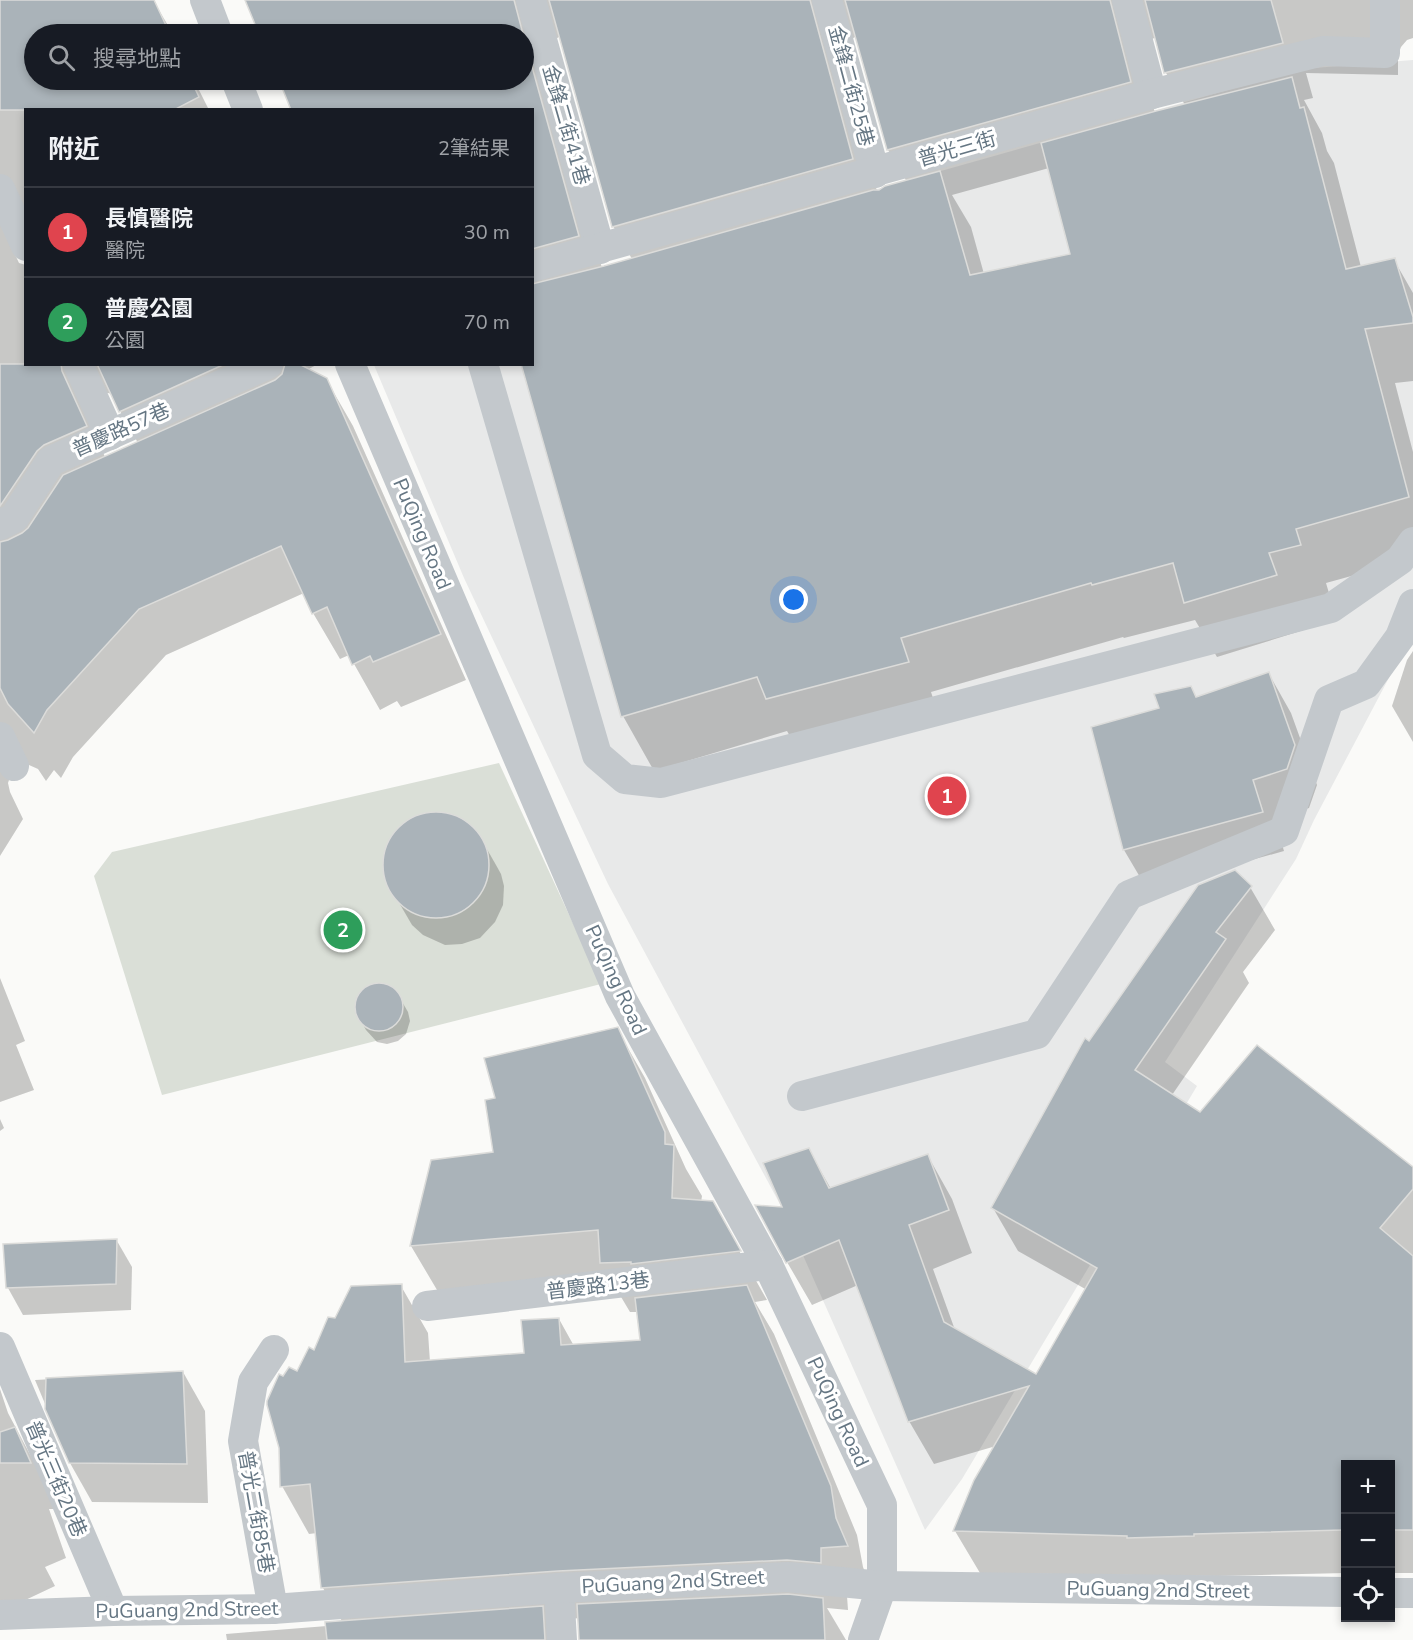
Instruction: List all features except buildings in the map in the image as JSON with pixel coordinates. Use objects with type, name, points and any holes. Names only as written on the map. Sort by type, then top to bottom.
[{"type":"lane","points":[[205,0],[214,24]]},
{"type":"lane","name":"金鋒二街41巷","points":[[531,0],[600,249]]},
{"type":"lane","name":"金鋒二街25巷","points":[[827,0],[875,173]]},
{"type":"lane","points":[[1127,0],[1152,94]]},
{"type":"lane","name":"普光三街","points":[[534,266],[1152,94],[1323,51],[1385,52],[1385,0]]},
{"type":"lane","points":[[240,90],[247,108]]},
{"type":"lane","points":[[0,189],[24,242]]},
{"type":"lane","points":[[79,366],[110,435]]},
{"type":"lane","name":"普慶路57巷","points":[[0,525],[14,518],[51,461],[264,366]]},
{"type":"lane","name":"PuQing Road","points":[[351,366],[620,996],[768,1265],[882,1505],[882,1586],[863,1640]]},
{"type":"lane","points":[[484,366],[597,755],[625,779],[661,783],[1331,608],[1400,560],[1413,542]]},
{"type":"lane","points":[[802,1096],[1037,1034],[1129,895],[1284,831],[1329,700],[1366,684],[1400,637],[1413,604]]},
{"type":"lane","points":[[0,737],[14,766]]},
{"type":"lane","name":"普慶路13巷","points":[[428,1306],[768,1265]]},
{"type":"lane","name":"普光三街20巷","points":[[0,1347],[112,1611]]},
{"type":"lane","name":"普光二街85巷","points":[[273,1609],[243,1441],[253,1382],[274,1350]]},
{"type":"lane","name":"PuGuang 2nd Street","points":[[0,1615],[273,1609],[559,1588],[788,1577],[882,1586],[1341,1592]]},
{"type":"lane","points":[[559,1588],[562,1640]]},
{"type":"lane","points":[[1395,1593],[1413,1593]]},
{"type":"shaded area","points":[[1413,60],[1413,637],[1401,655],[1314,820],[1296,859],[1165,1062],[1197,1086],[962,1479],[925,1530],[782,1208],[608,884],[464,578],[374,366],[534,366],[534,286],[1302,69]]},
{"type":"shaded area","points":[[499,763],[601,984],[162,1095],[94,876],[112,852]]},
{"type":"place","name":"長慎醫院","points":[[947,796]]},
{"type":"place","name":"普慶公園","points":[[343,930]]}]
